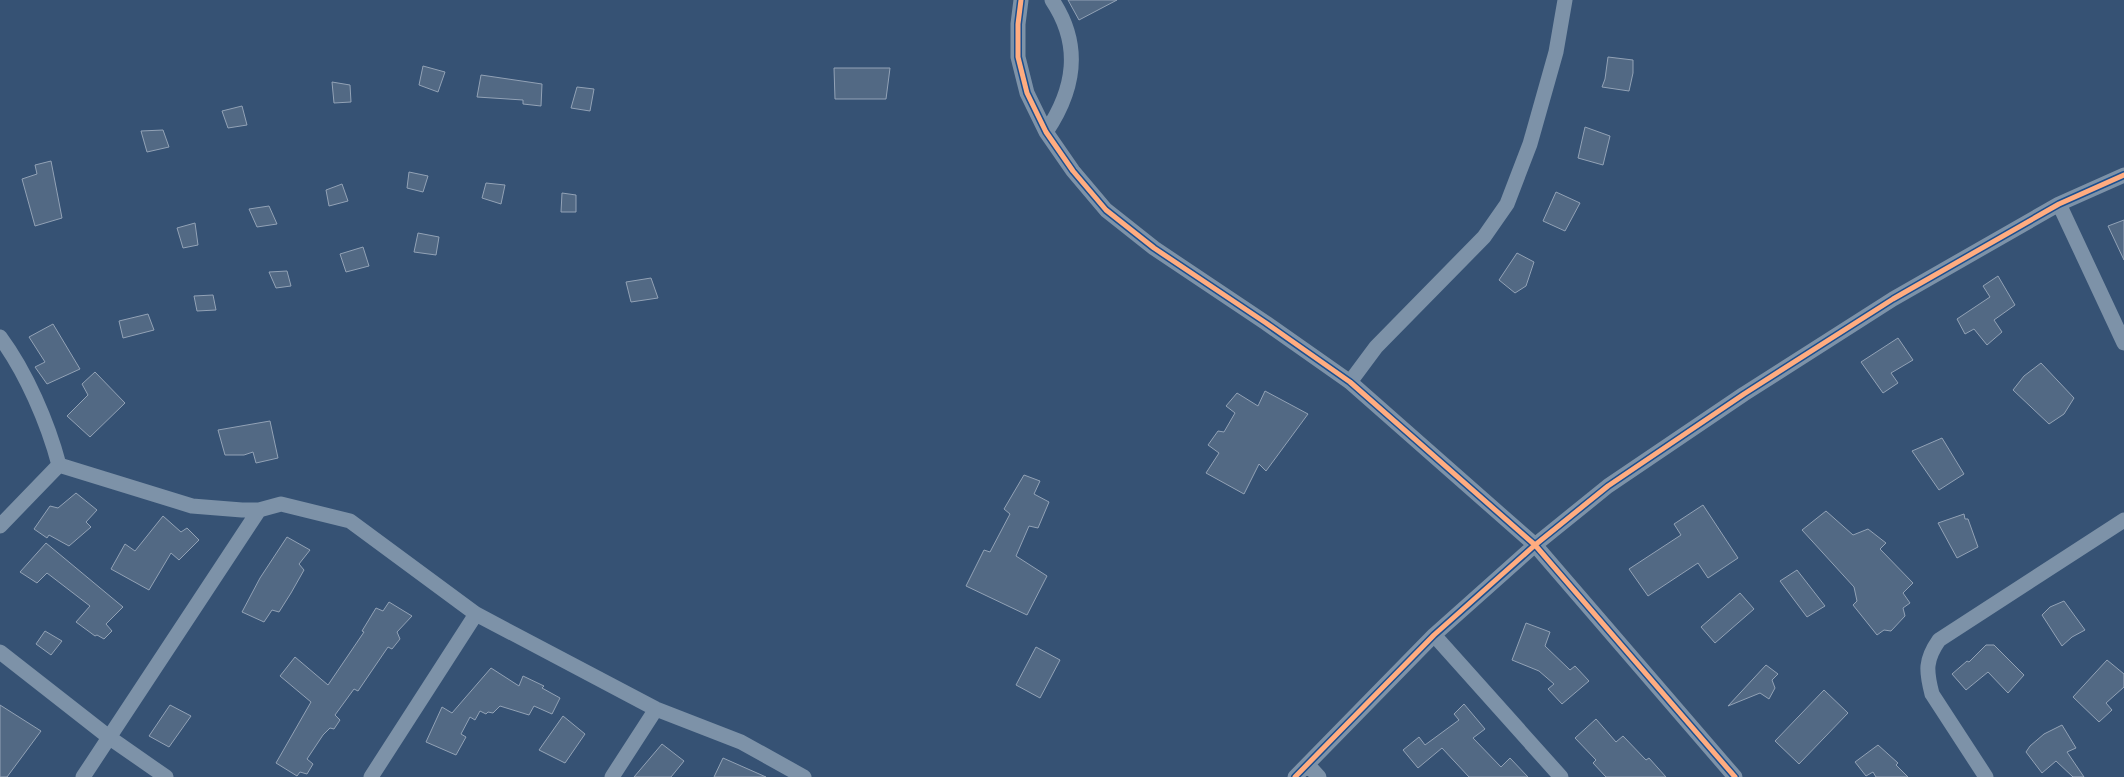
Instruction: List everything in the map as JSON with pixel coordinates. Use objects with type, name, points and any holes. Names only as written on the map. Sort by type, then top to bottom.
[{"type":"street","points":[[1021,0],[1018,24],[1018,57],[1027,93],[1046,132],[1073,171],[1106,210],[1154,248],[1266,322],[1350,382],[1535,545],[1734,777]]},
{"type":"street","points":[[1046,132],[1059,112],[1071,75],[1071,44],[1061,14],[1052,0]]},
{"type":"street","points":[[1350,382],[1376,347],[1484,237],[1507,204],[1530,144],[1556,52],[1565,0]]},
{"type":"street","points":[[1295,777],[1434,635],[1535,545],[1608,486],[1744,394],[1893,299],[2059,204],[2124,175]]},
{"type":"street","points":[[2059,204],[2124,343]]},
{"type":"street","points":[[0,337],[32,392],[51,434],[59,465]]},
{"type":"street","points":[[59,465],[192,506],[213,509],[259,510],[281,504],[350,521],[476,614],[656,709],[741,742],[804,777]]},
{"type":"street","points":[[0,526],[59,465]]},
{"type":"street","points":[[83,777],[259,510]]},
{"type":"street","points":[[1986,777],[1932,694],[1928,679],[1928,660],[1932,650],[1939,640],[2124,520]]},
{"type":"street","points":[[371,777],[476,614]]},
{"type":"street","points":[[1434,635],[1561,777]]},
{"type":"street","points":[[0,652],[110,738],[166,777]]},
{"type":"street","points":[[612,777],[656,709]]},
{"type":"street","points":[[1308,764],[1319,777]]},
{"type":"building","points":[[1068,0],[1117,0],[1079,20]]},
{"type":"building","points":[[1608,57],[1633,60],[1633,73],[1629,91],[1602,87],[1605,79]]},
{"type":"building","points":[[423,66],[445,72],[438,92],[419,85]]},
{"type":"building","points":[[834,68],[890,68],[886,99],[835,99]]},
{"type":"building","points":[[481,75],[542,84],[541,106],[523,104],[523,100],[477,97]]},
{"type":"building","points":[[332,82],[350,85],[351,102],[334,103]]},
{"type":"building","points":[[577,87],[594,89],[590,111],[571,108]]},
{"type":"building","points":[[242,106],[247,125],[228,128],[222,111]]},
{"type":"building","points":[[1585,127],[1610,136],[1603,165],[1578,158]]},
{"type":"building","points":[[163,130],[169,147],[147,152],[141,131]]},
{"type":"building","points":[[51,161],[62,218],[35,226],[22,179],[37,174],[35,165]]},
{"type":"building","points":[[409,172],[428,176],[423,192],[407,188]]},
{"type":"building","points":[[486,183],[505,185],[501,204],[482,198]]},
{"type":"building","points":[[342,184],[348,201],[329,206],[326,190]]},
{"type":"building","points":[[1556,192],[1580,203],[1565,231],[1543,221]]},
{"type":"building","points":[[562,193],[576,195],[576,212],[561,212]]},
{"type":"building","points":[[269,206],[277,224],[257,227],[249,209]]},
{"type":"building","points":[[2124,220],[2124,260],[2108,226]]},
{"type":"building","points":[[195,223],[198,245],[183,248],[177,228]]},
{"type":"building","points":[[418,233],[439,237],[436,255],[414,252]]},
{"type":"building","points":[[363,247],[369,266],[346,272],[340,254]]},
{"type":"building","points":[[1517,253],[1534,262],[1526,286],[1515,293],[1499,280]]},
{"type":"building","points":[[287,271],[291,286],[276,288],[269,272]]},
{"type":"building","points":[[1998,276],[2015,305],[1994,320],[2002,332],[1987,345],[1974,329],[1965,334],[1957,319],[1990,297],[1983,286]]},
{"type":"building","points":[[651,278],[658,298],[631,302],[626,282]]},
{"type":"building","points":[[213,295],[216,310],[197,311],[194,296]]},
{"type":"building","points":[[148,314],[154,330],[123,338],[119,321]]},
{"type":"building","points":[[53,324],[80,369],[47,384],[35,367],[45,362],[29,337]]},
{"type":"building","points":[[1898,338],[1913,360],[1891,373],[1898,383],[1883,393],[1861,362]]},
{"type":"building","points":[[2041,363],[2074,398],[2064,414],[2049,424],[2013,390],[2024,376]]},
{"type":"building","points":[[95,372],[125,403],[90,437],[67,416],[88,395],[82,384]]},
{"type":"building","points":[[1265,391],[1308,414],[1266,471],[1259,464],[1244,494],[1206,473],[1219,453],[1208,445],[1218,431],[1224,432],[1235,413],[1226,406],[1237,393],[1258,406]]},
{"type":"building","points":[[270,421],[278,458],[256,463],[253,452],[244,455],[225,455],[218,430]]},
{"type":"building","points":[[1942,438],[1964,474],[1939,490],[1912,451]]},
{"type":"building","points":[[1024,475],[1040,481],[1034,494],[1049,502],[1038,528],[1029,526],[1016,556],[1047,576],[1027,615],[966,586],[984,550],[990,552],[1010,514],[1004,509]]},
{"type":"building","points":[[76,493],[97,510],[86,522],[91,527],[69,546],[49,535],[47,538],[34,529],[50,506],[58,508]]},
{"type":"building","points":[[1703,505],[1738,558],[1708,578],[1698,563],[1648,596],[1629,569],[1681,535],[1674,524]]},
{"type":"building","points":[[1826,511],[1853,535],[1868,529],[1886,543],[1880,549],[1913,583],[1903,593],[1910,603],[1903,608],[1905,616],[1891,631],[1884,630],[1877,635],[1853,605],[1857,601],[1854,587],[1802,530]]},
{"type":"building","points":[[1964,514],[1965,519],[1968,519],[1978,547],[1957,558],[1938,523]]},
{"type":"building","points":[[163,516],[181,532],[187,528],[199,540],[179,560],[171,553],[149,590],[111,569],[125,544],[135,551]]},
{"type":"building","points":[[287,537],[310,550],[299,564],[304,570],[279,612],[272,610],[264,622],[242,612],[260,578]]},
{"type":"building","points":[[46,543],[123,607],[106,624],[112,631],[104,639],[97,635],[95,636],[76,622],[90,606],[47,573],[37,583],[20,572]]},
{"type":"building","points":[[1797,570],[1825,606],[1807,617],[1780,581]]},
{"type":"building","points":[[1740,593],[1754,609],[1715,643],[1701,627]]},
{"type":"building","points":[[2064,601],[2085,630],[2072,637],[2062,646],[2042,615],[2050,607]]},
{"type":"building","points":[[389,602],[412,616],[397,632],[400,639],[392,649],[388,647],[358,691],[354,689],[335,715],[340,720],[334,729],[330,728],[323,735],[307,759],[313,764],[307,774],[300,772],[297,776],[276,763],[311,702],[280,676],[295,657],[328,685],[364,632],[362,631],[376,608],[383,611]]},
{"type":"building","points":[[1526,623],[1550,632],[1545,646],[1570,670],[1575,666],[1589,681],[1562,704],[1548,689],[1554,684],[1539,671],[1512,660]]},
{"type":"building","points":[[45,631],[62,641],[51,655],[36,644]]},
{"type":"building","points":[[1986,645],[1994,645],[2024,675],[2008,693],[1988,672],[1966,690],[1952,674],[1967,661],[1969,662]]},
{"type":"building","points":[[1036,647],[1060,660],[1040,698],[1016,685]]},
{"type":"building","points":[[2107,660],[2124,674],[2124,687],[2106,703],[2112,710],[2099,722],[2073,697]]},
{"type":"building","points":[[1766,665],[1778,674],[1772,680],[1775,688],[1769,699],[1760,693],[1728,706]]},
{"type":"building","points":[[491,668],[519,686],[523,676],[544,686],[542,688],[560,698],[552,714],[534,706],[529,715],[500,706],[493,713],[488,712],[486,714],[480,711],[475,720],[470,717],[461,734],[466,737],[456,755],[426,742],[442,707],[452,713]]},
{"type":"building","points":[[1824,690],[1848,713],[1799,764],[1775,741]]},
{"type":"building","points":[[1464,704],[1485,729],[1473,738],[1501,767],[1510,758],[1528,777],[1469,777],[1442,748],[1418,768],[1403,750],[1419,737],[1425,745],[1459,720],[1454,714]]},
{"type":"building","points":[[0,705],[41,731],[7,777],[0,777]]},
{"type":"building","points":[[170,705],[191,716],[169,747],[149,736]]},
{"type":"building","points":[[563,716],[585,734],[565,763],[539,750]]},
{"type":"building","points":[[1596,719],[1616,742],[1623,736],[1646,760],[1649,758],[1666,777],[1606,777],[1593,763],[1596,760],[1575,738]]},
{"type":"building","points":[[2062,725],[2076,748],[2067,752],[2084,777],[2073,777],[2056,761],[2042,773],[2026,752],[2030,746],[2044,734]]},
{"type":"building","points":[[662,744],[684,761],[671,777],[634,777]]},
{"type":"building","points":[[1878,745],[1898,763],[1896,765],[1908,777],[1876,777],[1873,772],[1866,776],[1855,762]]},
{"type":"building","points":[[723,758],[766,777],[714,777]]},
{"type":"cycle path","points":[[1021,0],[1018,24],[1018,57],[1027,93],[1046,132],[1073,171],[1106,210],[1154,248],[1266,323],[1350,382],[1535,545],[1735,777]]},
{"type":"cycle path","points":[[1295,777],[1434,635],[1535,545],[1608,486],[1744,394],[1893,299],[2059,204],[2124,175]]}]
